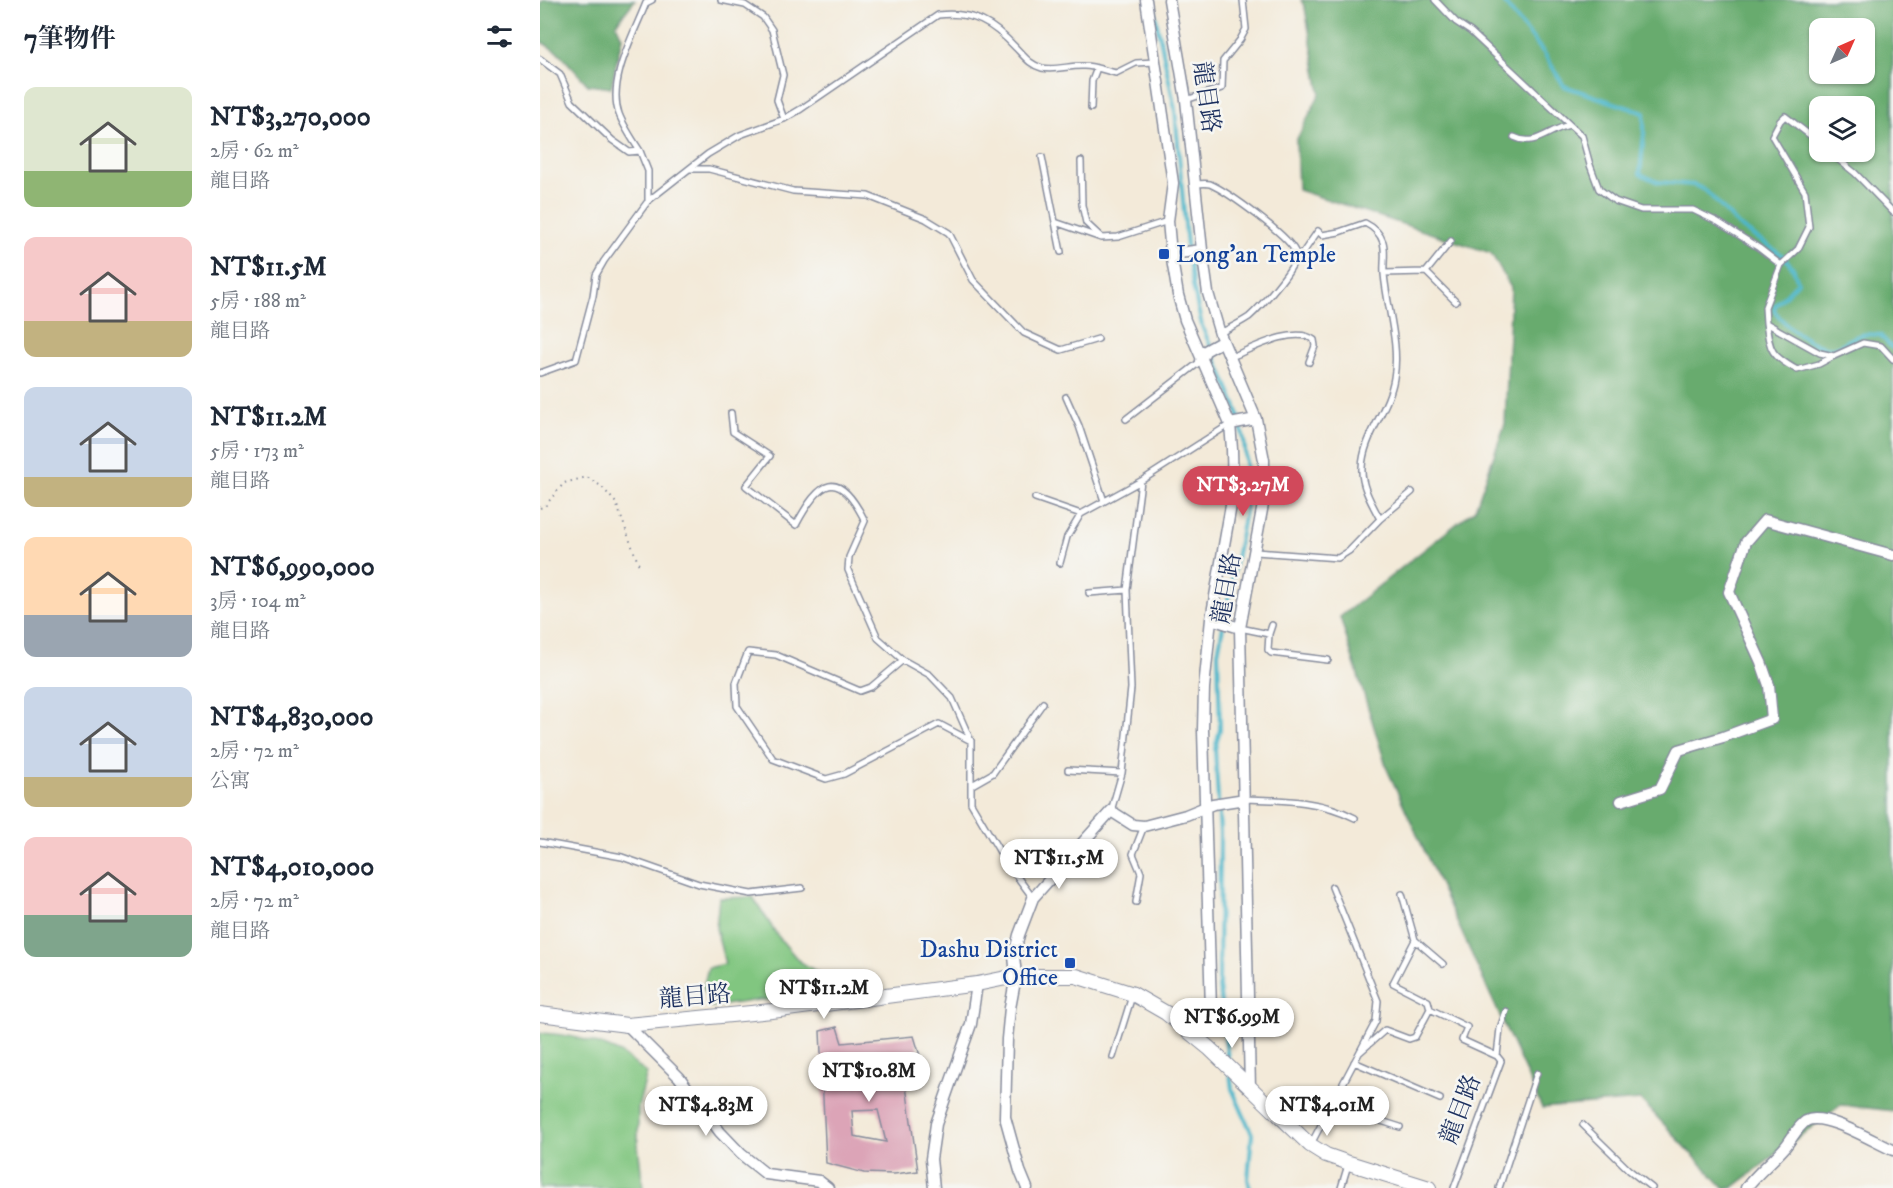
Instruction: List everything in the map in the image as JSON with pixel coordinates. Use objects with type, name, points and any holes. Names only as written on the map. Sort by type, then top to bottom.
[{"type":"street","name":"龍目路","points":[[1146,0],[1157,62],[1173,183],[1168,221],[1182,312],[1232,423],[1233,494],[1203,699],[1209,806],[1210,1010],[1205,1045]]},
{"type":"street","name":"龍目路","points":[[1169,0],[1186,100],[1196,184],[1199,250],[1220,339],[1231,357],[1253,419],[1264,460],[1264,499],[1256,552],[1236,627],[1250,1089]]},
{"type":"street","points":[[1173,254],[1199,250]]},
{"type":"street","points":[[1203,356],[1220,339]]},
{"type":"street","points":[[1232,423],[1253,419]]},
{"type":"street","points":[[1621,801],[1659,789],[1679,750],[1724,738],[1772,718],[1769,685],[1729,592],[1746,542],[1765,520],[1893,555]]},
{"type":"street","points":[[1213,620],[1236,627]]},
{"type":"street","points":[[1027,1188],[1005,1117],[1007,1039],[1016,976],[1014,956],[1033,898],[1111,811],[1133,825],[1144,826],[1240,799]]},
{"type":"street","name":"龍目路","points":[[540,1014],[627,1025],[772,1011],[977,984],[1016,976],[1076,976],[1133,994],[1166,1013],[1205,1045]]},
{"type":"street","points":[[934,1188],[932,1159],[936,1124],[971,1024],[977,984]]},
{"type":"street","points":[[627,1025],[679,1077],[720,1132],[741,1154],[766,1174],[819,1181],[828,1188]]},
{"type":"street","points":[[1205,1045],[1310,1145],[1326,1155],[1429,1188]]},
{"type":"street","points":[[1746,1188],[1786,1146],[1798,1129],[1814,1119],[1832,1120],[1893,1150]]},
{"type":"lane","points":[[648,201],[648,171],[640,150],[618,113],[615,96],[620,68],[646,3],[652,0]]},
{"type":"lane","points":[[722,0],[745,5],[763,17],[772,30],[783,75],[777,100],[784,119]]},
{"type":"lane","points":[[1186,100],[1222,88],[1223,61],[1246,29],[1243,0]]},
{"type":"lane","points":[[1435,0],[1456,22],[1470,32],[1582,135],[1599,189],[1615,201],[1641,210],[1693,210],[1718,222],[1781,265]]},
{"type":"lane","points":[[540,373],[576,360],[593,296],[596,275],[648,201],[708,154],[740,135],[784,119],[938,15],[956,13],[990,24],[999,30],[1030,62],[1044,68],[1085,66],[1116,73],[1136,63],[1157,62]]},
{"type":"lane","points":[[540,59],[560,74],[572,102],[612,140],[629,152],[640,150]]},
{"type":"lane","points":[[1091,108],[1092,81],[1097,68]]},
{"type":"lane","points":[[1809,135],[1785,116],[1772,136],[1805,192],[1809,227],[1798,249],[1781,265],[1765,307],[1768,340],[1776,358],[1797,370],[1819,364],[1863,343],[1881,346],[1893,359]]},
{"type":"lane","points":[[1514,137],[1524,142],[1532,141],[1570,125]]},
{"type":"lane","points":[[1042,157],[1061,252]]},
{"type":"lane","points":[[1081,161],[1082,206],[1086,223],[1101,238]]},
{"type":"lane","points":[[1841,162],[1893,212]]},
{"type":"lane","points":[[690,169],[709,169],[793,191],[868,196],[926,219],[949,233],[973,280],[1024,333],[1061,350],[1098,339]]},
{"type":"lane","points":[[1196,184],[1209,184],[1269,223],[1292,247],[1296,255],[1289,270],[1258,309],[1220,339]]},
{"type":"lane","points":[[1055,222],[1101,238],[1118,237],[1168,221]]},
{"type":"lane","points":[[1296,255],[1302,254],[1318,231],[1322,235],[1365,223],[1379,234],[1383,243],[1384,273],[1392,320],[1394,378],[1389,395],[1364,449],[1361,470],[1363,482],[1380,519]]},
{"type":"lane","points":[[1426,272],[1451,241]]},
{"type":"lane","points":[[1384,273],[1426,272],[1456,302]]},
{"type":"lane","points":[[1766,322],[1820,353],[1834,356]]},
{"type":"lane","points":[[1231,357],[1281,338],[1307,335],[1314,340],[1315,346],[1309,362]]},
{"type":"lane","points":[[1126,419],[1203,356]]},
{"type":"lane","points":[[1066,397],[1079,426],[1104,501]]},
{"type":"lane","points":[[731,413],[734,432],[770,456],[746,486],[795,525],[806,506],[826,485],[834,484],[841,488],[858,507],[865,521],[849,556],[848,570],[878,639],[903,660],[930,675],[952,698],[971,741],[971,803],[1004,859],[1033,898]]},
{"type":"lane","points":[[1060,563],[1066,537],[1081,514],[1141,481],[1232,423]]},
{"type":"lane","points":[[1111,811],[1122,773],[1131,688],[1127,590],[1141,481]]},
{"type":"lane","points":[[1256,552],[1338,558],[1349,551],[1380,519],[1412,492]]},
{"type":"lane","points":[[1035,498],[1081,514]]},
{"type":"lane","points":[[1089,593],[1127,590]]},
{"type":"lane","points":[[1272,625],[1269,634],[1271,653],[1328,660]]},
{"type":"lane","points":[[1236,627],[1269,634]]},
{"type":"lane","points":[[903,660],[871,687],[860,691],[776,655],[748,652],[736,683],[737,706],[772,759],[826,779],[844,774],[939,724],[971,741]]},
{"type":"lane","points":[[972,785],[993,773],[1043,703]]},
{"type":"lane","points":[[1068,770],[1122,773]]},
{"type":"lane","points":[[1240,799],[1295,800],[1342,810],[1355,818]]},
{"type":"lane","points":[[1136,902],[1141,873],[1133,854],[1144,826]]},
{"type":"lane","points":[[540,842],[622,857],[699,884],[751,894],[802,888]]},
{"type":"lane","points":[[1310,1145],[1376,1021],[1378,1000],[1332,887]]},
{"type":"lane","points":[[1402,894],[1415,940],[1443,964]]},
{"type":"lane","points":[[1359,1053],[1385,1030],[1409,1039],[1415,1037],[1430,1009],[1428,1001],[1393,983],[1415,940]]},
{"type":"lane","points":[[1113,1057],[1133,994]]},
{"type":"lane","points":[[1430,1009],[1467,1027],[1462,1040],[1497,1056]]},
{"type":"lane","name":"龍目路","points":[[1454,1188],[1502,1061],[1497,1056],[1500,1028],[1506,1011]]},
{"type":"lane","points":[[1354,1062],[1440,1099]]},
{"type":"lane","points":[[1499,1188],[1537,1073]]},
{"type":"lane","points":[[1331,1105],[1400,1127]]},
{"type":"lane","points":[[1582,1125],[1629,1170],[1652,1188]]},
{"type":"lane","points":[[1341,1188],[1349,1163]]},
{"type":"path","points":[[540,508],[545,506],[564,483],[586,477],[601,486],[616,503],[640,568]]},
{"type":"green space","points":[[544,0],[635,0],[616,24],[622,37],[611,88],[588,85],[559,53],[540,41],[540,4]]},
{"type":"green space","points":[[1301,0],[1893,0],[1893,1111],[1841,1105],[1732,1188],[1724,1188],[1641,1100],[1542,1108],[1387,769],[1340,617],[1475,509],[1505,424],[1511,288],[1491,253],[1298,190],[1296,141],[1320,93],[1305,8]]},
{"type":"green space","points":[[753,897],[777,935],[799,961],[827,978],[848,999],[759,1000],[711,1007],[703,988],[708,968],[725,964],[716,928],[719,898]]},
{"type":"green space","points":[[540,1033],[571,1037],[601,1045],[620,1053],[647,1073],[638,1107],[638,1145],[643,1188],[540,1188]]},
{"type":"building","points":[[837,1027],[842,1043],[914,1036],[921,1059],[919,1075],[905,1079],[918,1171],[894,1174],[864,1173],[826,1163],[820,1031]],"holes":[[[878,1110],[886,1142],[854,1136],[852,1111]]]},
{"type":"waterway","points":[[1152,0],[1175,109],[1187,247],[1193,286],[1202,326],[1237,409],[1244,440],[1246,463],[1246,506],[1218,653],[1220,729],[1215,749],[1220,833],[1219,987],[1228,1060]]},
{"type":"waterway","points":[[1502,0],[1544,53],[1564,86],[1644,113],[1640,174],[1658,182],[1694,185],[1705,190],[1739,226],[1783,256],[1793,268],[1798,282],[1775,306],[1774,310],[1785,323],[1801,336],[1819,345],[1836,347],[1858,336],[1868,334],[1880,335],[1893,349]]},
{"type":"waterway","points":[[1230,1073],[1232,1089],[1252,1134],[1248,1179],[1250,1188]]},
{"type":"place","name":"Long'an Temple","points":[[1164,254]]},
{"type":"place","name":"Dashu District Office","points":[[1070,963]]}]
